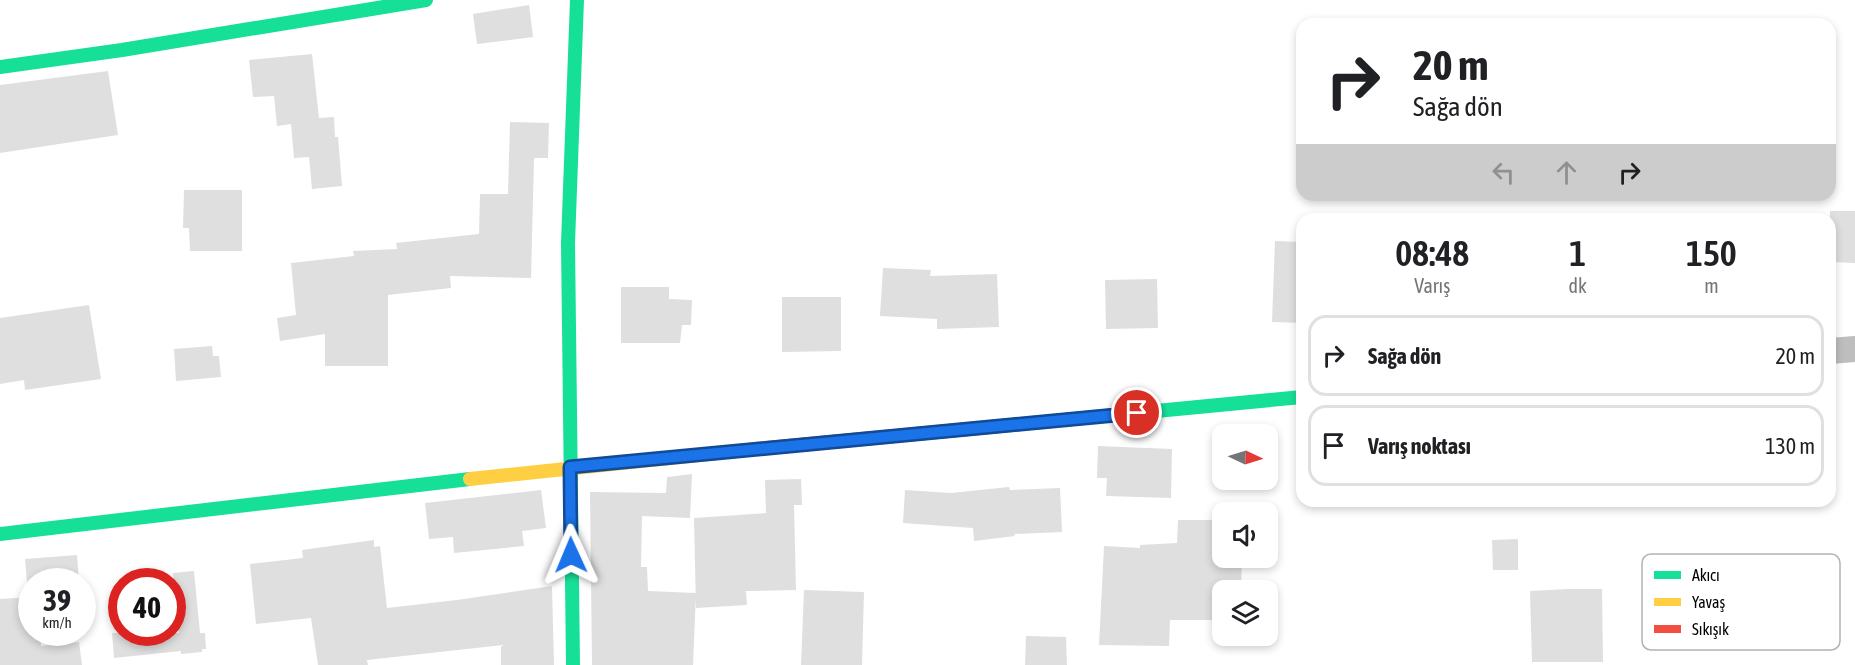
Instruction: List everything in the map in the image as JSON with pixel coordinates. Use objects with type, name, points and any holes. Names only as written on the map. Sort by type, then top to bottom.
[{"type":"street","points":[[0,67],[122,50],[426,0]]},
{"type":"street","points":[[573,665],[568,243],[577,0]]},
{"type":"street","points":[[1836,351],[1855,349]]},
{"type":"street","points":[[0,534],[570,467],[1296,398]]},
{"type":"building","points":[[529,5],[533,37],[477,44],[473,14]]},
{"type":"building","points":[[312,54],[319,118],[334,117],[342,186],[312,189],[309,157],[294,158],[291,124],[277,126],[274,96],[253,97],[249,60]]},
{"type":"building","points":[[108,71],[118,135],[0,153],[0,85]]},
{"type":"building","points":[[510,122],[549,123],[548,158],[534,158],[531,278],[450,276],[451,288],[388,295],[388,366],[325,366],[325,334],[280,341],[277,318],[296,315],[291,263],[354,256],[353,251],[397,249],[396,243],[479,234],[480,194],[508,194]]},
{"type":"building","points":[[184,190],[242,190],[242,251],[190,251],[189,228],[183,228]]},
{"type":"building","points":[[1830,211],[1855,211],[1855,263],[1836,262],[1836,213],[1830,213]]},
{"type":"building","points":[[1275,241],[1296,242],[1296,323],[1272,322]]},
{"type":"building","points":[[883,268],[931,270],[930,276],[997,274],[999,327],[937,329],[937,319],[880,316]]},
{"type":"building","points":[[1157,279],[1158,328],[1106,329],[1105,280]]},
{"type":"building","points":[[621,287],[669,287],[669,299],[692,300],[691,325],[682,325],[680,343],[621,343]]},
{"type":"building","points":[[782,297],[841,297],[841,351],[782,352]]},
{"type":"building","points":[[89,305],[101,379],[25,390],[24,380],[0,384],[0,318]]},
{"type":"building","points":[[212,346],[213,356],[219,356],[221,377],[176,381],[174,349]]},
{"type":"building","points":[[1098,446],[1172,449],[1171,498],[1106,496],[1107,478],[1097,478]]},
{"type":"building","points":[[692,474],[690,518],[642,516],[641,567],[647,567],[648,591],[696,593],[693,665],[592,665],[590,492],[666,493],[667,477]]},
{"type":"building","points":[[801,479],[802,505],[794,505],[796,590],[746,591],[747,605],[696,608],[694,518],[766,513],[765,480]]},
{"type":"building","points":[[1009,487],[1010,490],[1060,488],[1062,532],[1014,534],[1015,536],[974,541],[973,528],[903,523],[905,490],[951,493]]},
{"type":"building","points":[[541,490],[546,528],[522,531],[524,546],[454,553],[453,537],[429,539],[425,503]]},
{"type":"building","points":[[1178,520],[1212,520],[1212,568],[1242,568],[1241,580],[1212,580],[1212,620],[1170,620],[1169,646],[1099,645],[1104,546],[1140,548],[1140,545],[1177,543]]},
{"type":"building","points":[[1518,539],[1518,570],[1493,570],[1492,540]]},
{"type":"building","points":[[374,540],[374,547],[380,546],[387,608],[552,586],[554,665],[501,665],[501,646],[503,645],[367,660],[368,665],[318,665],[311,618],[256,624],[250,564],[303,558],[302,550]]},
{"type":"building","points":[[77,555],[78,568],[26,568],[25,559]]},
{"type":"building","points":[[194,571],[200,633],[205,633],[206,649],[202,649],[202,652],[181,654],[181,651],[114,658],[113,646],[186,646],[186,572]]},
{"type":"building","points":[[1602,589],[1603,662],[1532,662],[1530,591]]},
{"type":"building","points":[[804,590],[864,592],[862,665],[801,665]]},
{"type":"building","points":[[18,598],[18,646],[80,646],[82,665],[0,665],[0,599]]},
{"type":"building","points":[[1026,636],[1066,637],[1067,665],[1025,665]]},
{"type":"traffic: fast","points":[[0,67],[122,50],[426,0]]},
{"type":"traffic: fast","points":[[573,665],[568,243],[577,0]]},
{"type":"traffic: fast","points":[[1001,426],[1296,398]]},
{"type":"traffic: fast","points":[[0,534],[470,479]]},
{"type":"traffic: slow","points":[[470,479],[767,448]]},
{"type":"traffic: jam","points":[[767,448],[1001,426]]},
{"type":"route","points":[[571,555],[570,467],[1137,413]]}]
